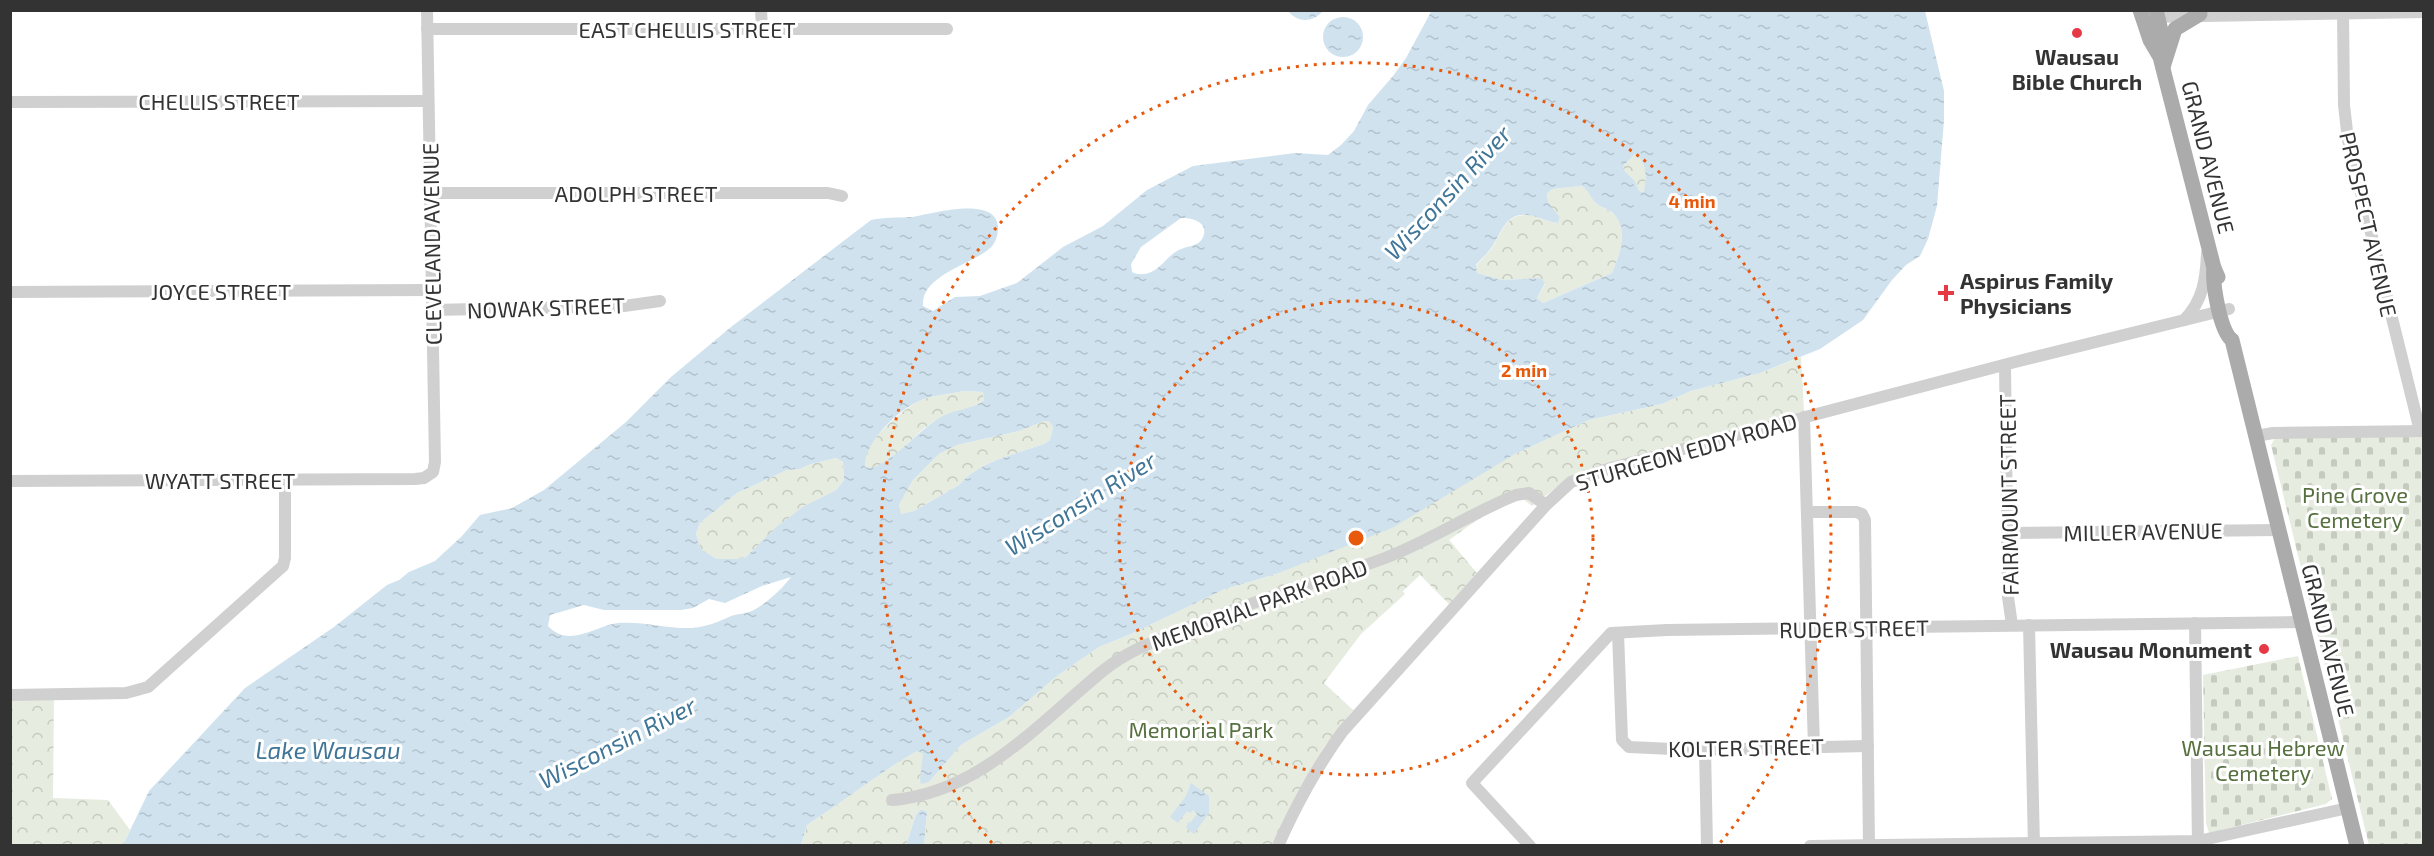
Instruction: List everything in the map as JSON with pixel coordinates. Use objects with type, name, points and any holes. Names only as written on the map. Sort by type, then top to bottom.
[{"type":"main road","points":[[2161,62],[2175,29],[2194,12]]},
{"type":"main road","name":"GRAND AVENUE","points":[[2149,14],[2152,44],[2161,62],[2214,268],[2213,280],[2224,310],[2226,335],[2232,340],[2357,846]]},
{"type":"street","name":"CLEVELAND AVENUE","points":[[427,10],[435,462],[433,472],[428,476]]},
{"type":"street","points":[[761,10],[762,29]]},
{"type":"street","points":[[2149,14],[2424,12]]},
{"type":"street","name":"PROSPECT AVENUE","points":[[2343,13],[2344,105],[2348,140],[2422,431]]},
{"type":"street","name":"EAST CHELLIS STREET","points":[[427,29],[947,29]]},
{"type":"street","name":"CHELLIS STREET","points":[[10,102],[428,101]]},
{"type":"street","name":"ADOLPH STREET","points":[[430,193],[828,193],[842,196]]},
{"type":"street","points":[[2183,320],[2201,297],[2207,241]]},
{"type":"street","name":"JOYCE STREET","points":[[10,292],[431,290]]},
{"type":"street","name":"NOWAK STREET","points":[[432,310],[624,306],[660,301]]},
{"type":"street","name":"STURGEON EDDY ROAD","points":[[1278,846],[1290,819],[1343,731],[1546,505],[1568,484],[1600,472],[1804,417],[2224,310]]},
{"type":"street","name":"FAIRMOUNT STREET","points":[[2005,365],[2008,597],[2012,626]]},
{"type":"street","points":[[1804,417],[1814,747]]},
{"type":"street","points":[[2256,435],[2422,431]]},
{"type":"street","name":"WYATT STREET","points":[[10,481],[415,479],[428,476]]},
{"type":"street","points":[[10,695],[141,690],[151,684],[283,566],[285,558],[285,480]]},
{"type":"street","name":"MEMORIAL PARK ROAD","points":[[892,800],[933,793],[991,764],[1033,732],[1104,670],[1150,643],[1241,606],[1388,556],[1516,495],[1529,493],[1546,505]]},
{"type":"street","points":[[1807,512],[1856,512],[1864,518],[1868,627],[1869,845]]},
{"type":"street","name":"MILLER AVENUE","points":[[2008,533],[2279,530]]},
{"type":"street","name":"RUDER STREET","points":[[1618,633],[1868,627],[2302,622]]},
{"type":"street","points":[[2195,623],[2198,843]]},
{"type":"street","name":"FAIRMOUNT STREET","points":[[2029,625],[2034,844]]},
{"type":"street","points":[[1530,846],[1472,783],[1595,649],[1611,633],[1618,633]]},
{"type":"street","name":"KOLTER STREET","points":[[1618,633],[1622,740],[1625,745],[1634,748],[1706,749],[1868,746]]},
{"type":"street","points":[[1706,749],[1707,846]]},
{"type":"street","points":[[1810,846],[2198,843],[2348,808]]},
{"type":"green space","points":[[1635,154],[1644,166],[1645,192],[1639,191],[1635,181],[1623,169]]},
{"type":"green space","points":[[1582,186],[1597,204],[1614,214],[1619,220],[1621,243],[1612,273],[1543,303],[1537,298],[1545,284],[1541,278],[1502,280],[1477,273],[1476,266],[1492,248],[1509,221],[1527,215],[1558,223],[1560,217],[1548,202],[1547,194],[1552,189]]},
{"type":"green space","name":"Memorial Park","points":[[1801,357],[1804,411],[1592,468],[1569,478],[1532,506],[1523,499],[1503,506],[1449,540],[1477,573],[1449,604],[1420,575],[1403,591],[1405,594],[1361,634],[1324,683],[1353,710],[1324,747],[1273,845],[924,845],[927,812],[921,809],[916,815],[906,845],[801,846],[807,825],[917,751],[923,754],[929,782],[961,745],[1009,717],[1057,676],[1099,647],[1225,589],[1276,574],[1515,454],[1589,420],[1662,404],[1691,391],[1760,373]]},
{"type":"green space","points":[[964,391],[983,392],[984,400],[933,422],[886,461],[869,469],[865,467],[864,458],[872,443],[904,410],[924,399]]},
{"type":"green space","points":[[1049,421],[1053,427],[1050,440],[1044,444],[987,464],[959,485],[914,511],[901,514],[899,505],[913,480],[939,454],[957,445],[1019,431]]},
{"type":"green space","name":"Pine Grove Cemetery","points":[[2423,435],[2423,845],[2369,845],[2271,445],[2275,438]]},
{"type":"green space","points":[[836,458],[843,462],[844,480],[836,490],[804,506],[775,529],[746,557],[717,559],[701,549],[696,534],[700,523],[737,493],[787,470],[800,469]]},
{"type":"green space","name":"Wausau Hebrew Cemetery","points":[[2298,656],[2332,799],[2326,804],[2209,833],[2206,823],[2203,675]]},
{"type":"green space","points":[[54,698],[53,798],[108,800],[130,830],[123,845],[11,845],[10,699]]},
{"type":"water","points":[[1432,10],[1925,11],[1944,91],[1937,206],[1928,239],[1920,256],[1906,265],[1892,280],[1863,320],[1820,349],[1760,373],[1691,391],[1662,404],[1589,420],[1515,454],[1392,528],[1276,574],[1225,589],[1099,647],[1057,676],[1009,717],[961,745],[929,782],[921,784],[923,754],[917,751],[807,825],[801,845],[123,845],[149,791],[245,688],[334,627],[387,585],[435,561],[462,536],[480,515],[512,508],[544,490],[626,422],[671,377],[731,327],[871,220],[912,217],[962,209],[987,212],[995,218],[998,231],[991,247],[938,279],[924,296],[923,306],[933,311],[955,297],[980,296],[1017,283],[1063,247],[1103,226],[1147,190],[1193,166],[1295,153],[1328,155],[1354,131],[1368,105],[1406,58]],"holes":[[[1635,154],[1642,162],[1645,171],[1644,192],[1639,191],[1635,181],[1623,169]],[[1582,186],[1597,204],[1614,214],[1619,221],[1622,236],[1620,251],[1612,273],[1543,303],[1537,298],[1545,283],[1541,278],[1502,280],[1477,273],[1476,265],[1492,247],[1505,225],[1514,217],[1527,215],[1558,223],[1560,217],[1548,202],[1547,194],[1552,189]],[[1181,218],[1195,220],[1202,225],[1204,233],[1200,242],[1177,251],[1155,270],[1146,274],[1136,274],[1132,272],[1131,264],[1141,247]],[[964,391],[983,392],[984,400],[972,407],[942,417],[886,461],[871,468],[865,467],[870,448],[883,429],[911,405],[935,396]],[[1044,421],[1049,421],[1053,427],[1050,440],[1044,444],[987,464],[959,485],[914,511],[901,514],[899,505],[913,480],[939,454],[957,445],[1019,431]],[[836,458],[843,462],[844,480],[836,490],[804,506],[775,528],[746,557],[717,559],[701,549],[696,534],[700,523],[737,493],[787,470],[800,469]],[[791,577],[772,597],[754,610],[702,627],[683,628],[618,623],[583,634],[565,636],[556,633],[548,626],[550,615],[584,605],[604,610],[681,610],[693,608],[709,599],[725,603],[762,586]]]},
{"type":"water","points":[[1288,11],[1323,11],[1314,18],[1305,20],[1296,18]]},
{"type":"water","points":[[1343,17],[1351,18],[1357,23],[1362,29],[1362,45],[1357,51],[1351,56],[1343,57],[1335,56],[1329,51],[1324,45],[1323,37],[1324,29],[1329,23],[1335,18]]},
{"type":"water","points":[[1191,783],[1209,796],[1209,813],[1194,834],[1186,828],[1188,822],[1190,823],[1197,814],[1193,810],[1190,813],[1187,811],[1178,823],[1170,817],[1186,796]]},
{"type":"water","points":[[921,809],[927,812],[924,845],[906,845],[916,815]]},
{"type":"place","name":"Wausau Bible Church","points":[[2077,33]]},
{"type":"place","name":"Aspirus Family Physicians","points":[[1946,293]]},
{"type":"place","name":"Wausau Monument","points":[[2264,649]]},
{"type":"water label","name":"Wisconsin River","points":[[1447,192]]},
{"type":"water label","name":"Wisconsin River","points":[[1080,503]]},
{"type":"water label","name":"Wisconsin River","points":[[617,742]]},
{"type":"water label","name":"Lake Wausau","points":[[328,749]]}]
